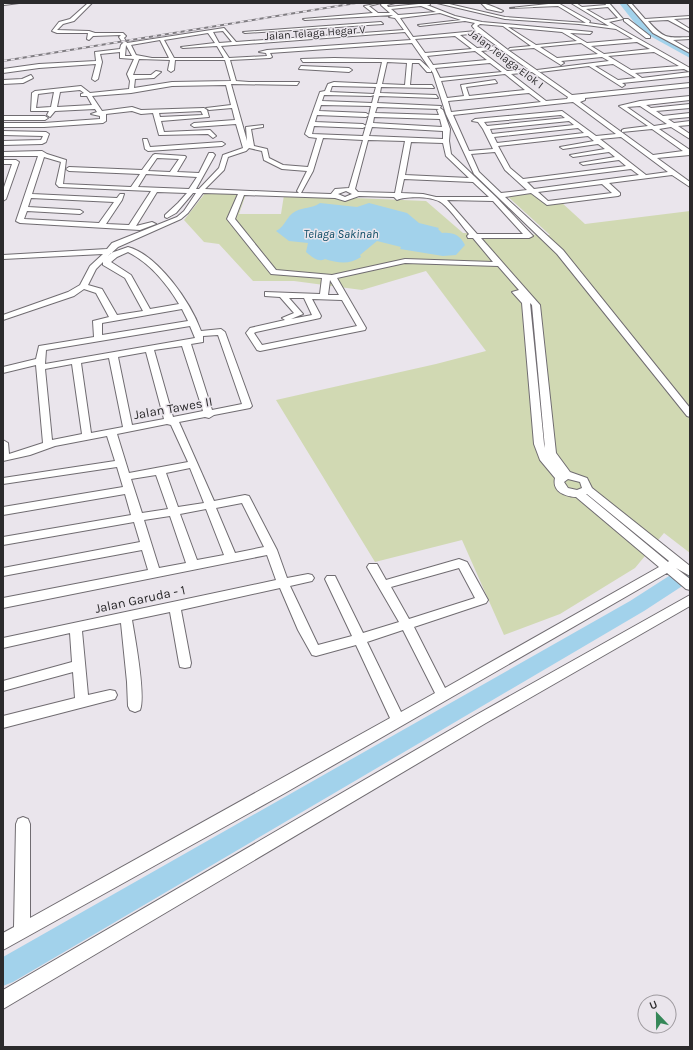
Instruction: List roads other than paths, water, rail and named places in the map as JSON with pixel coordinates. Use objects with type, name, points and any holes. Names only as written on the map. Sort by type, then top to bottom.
[{"type":"street","points":[[3,5],[17,3]]},
{"type":"street","points":[[90,3],[72,20],[61,23],[54,31],[89,32],[93,34],[90,37],[124,34],[124,42],[126,44],[123,44],[123,57],[173,60],[227,60]]},
{"type":"street","points":[[249,40],[260,31],[275,28],[297,36],[326,27],[383,24],[366,6],[379,3]]},
{"type":"street","points":[[422,5],[430,3]]},
{"type":"street","points":[[439,3],[491,17],[589,24]]},
{"type":"street","points":[[483,3],[484,6],[493,9],[547,15]]},
{"type":"street","points":[[573,3],[581,5],[608,4],[621,19],[605,21]]},
{"type":"street","points":[[629,3],[655,32],[690,52]]},
{"type":"street","points":[[507,6],[520,5],[528,7],[557,4],[589,24]]},
{"type":"street","points":[[422,5],[478,24],[561,29],[590,33]]},
{"type":"street","points":[[371,60],[371,56],[374,55],[416,56],[411,38],[422,5]]},
{"type":"street","points":[[513,5],[519,13],[529,20]]},
{"type":"street","points":[[581,5],[588,12],[640,40],[690,70]]},
{"type":"street","points":[[543,6],[554,12]]},
{"type":"street","points":[[528,7],[534,11]]},
{"type":"street","points":[[411,38],[434,9]]},
{"type":"street","points":[[337,10],[344,16]]},
{"type":"street","points":[[588,12],[613,10]]},
{"type":"street","points":[[356,11],[360,15]]},
{"type":"street","points":[[324,13],[328,18]]},
{"type":"street","points":[[412,15],[444,13]]},
{"type":"street","points":[[596,16],[618,14]]},
{"type":"street","points":[[353,18],[360,15],[376,16],[411,38],[486,75],[509,94]]},
{"type":"street","points":[[407,86],[410,62],[412,15]]},
{"type":"street","points":[[412,15],[425,31]]},
{"type":"street","points":[[310,28],[304,18],[344,16],[353,18],[376,16]]},
{"type":"street","points":[[416,20],[454,16]]},
{"type":"street","points":[[566,16],[578,16]]},
{"type":"street","points":[[336,17],[342,26]]},
{"type":"street","points":[[467,27],[478,24],[491,17],[589,24],[619,29]]},
{"type":"street","points":[[644,20],[690,17]]},
{"type":"street","points":[[320,18],[326,27]]},
{"type":"street","points":[[353,18],[359,25]]},
{"type":"street","points":[[670,18],[690,31]]},
{"type":"street","points":[[626,20],[638,31],[652,40]]},
{"type":"street","points":[[420,25],[469,21]]},
{"type":"street","points":[[257,24],[260,31]]},
{"type":"street","points":[[290,24],[305,55]]},
{"type":"street","points":[[478,24],[480,32]]},
{"type":"street","points":[[478,24],[542,68],[576,98]]},
{"type":"street","points":[[242,26],[249,40]]},
{"type":"street","points":[[504,26],[567,67]]},
{"type":"street","points":[[297,36],[310,28],[319,30],[362,29],[477,50],[502,47]]},
{"type":"street","points":[[535,28],[547,37]]},
{"type":"street","points":[[124,42],[145,41],[209,30],[225,29],[235,43]]},
{"type":"street","points":[[362,29],[366,34]]},
{"type":"street","points":[[305,55],[377,49],[411,38],[425,31],[446,29]]},
{"type":"street","points":[[561,29],[641,79]]},
{"type":"street","points":[[570,35],[619,29]]},
{"type":"street","points":[[209,30],[227,60],[234,106],[246,148],[241,152],[226,154]]},
{"type":"street","points":[[305,55],[411,38],[480,32],[533,70],[576,98],[656,156],[690,178]]},
{"type":"street","points":[[193,33],[209,59]]},
{"type":"street","points":[[183,47],[297,36],[366,34],[470,45]]},
{"type":"street","name":"Jalan Telaga Elok I","points":[[456,34],[543,101]]},
{"type":"street","points":[[583,44],[631,35]]},
{"type":"street","points":[[177,36],[191,59]]},
{"type":"street","name":"Jalan Telaga Hegar V","points":[[221,49],[249,40],[297,36],[370,39],[411,38]]},
{"type":"street","points":[[161,38],[173,60],[171,70]]},
{"type":"street","points":[[411,38],[464,40]]},
{"type":"street","points":[[411,38],[456,58]]},
{"type":"street","points":[[411,38],[492,61]]},
{"type":"street","points":[[411,38],[499,67]]},
{"type":"street","points":[[411,38],[430,73],[432,87],[439,107],[447,114],[476,173],[498,197],[529,236],[472,236]]},
{"type":"street","points":[[411,38],[444,100],[447,114],[446,140],[448,155],[474,180],[498,197],[560,252],[690,414]]},
{"type":"street","points":[[666,39],[690,38]]},
{"type":"street","points":[[370,39],[377,49]]},
{"type":"street","points":[[553,40],[559,44]]},
{"type":"street","points":[[512,48],[640,40]]},
{"type":"street","points":[[145,41],[147,47]]},
{"type":"street","points":[[124,42],[134,56],[152,59],[245,59],[270,57],[267,52],[285,50],[319,60],[410,62]]},
{"type":"street","points":[[593,49],[648,45]]},
{"type":"street","points":[[512,48],[521,52]]},
{"type":"street","points":[[95,79],[99,62],[98,53],[122,50]]},
{"type":"street","points":[[285,50],[290,58]]},
{"type":"street","points":[[555,60],[656,50]]},
{"type":"street","points":[[150,53],[152,59]]},
{"type":"street","points":[[546,54],[554,53]]},
{"type":"street","points":[[477,56],[484,55]]},
{"type":"street","points":[[396,61],[398,56]]},
{"type":"street","points":[[650,57],[666,56]]},
{"type":"street","points":[[319,60],[345,57],[351,61]]},
{"type":"street","points":[[131,91],[133,81],[130,74],[137,58]]},
{"type":"street","points":[[542,68],[591,65],[635,58]]},
{"type":"street","points":[[346,84],[351,61]]},
{"type":"street","points":[[253,192],[254,190],[300,191],[335,194],[345,198],[352,192],[382,61]]},
{"type":"street","points":[[667,62],[675,61]]},
{"type":"street","points":[[3,71],[39,66],[99,62]]},
{"type":"street","points":[[591,65],[631,91]]},
{"type":"street","points":[[620,66],[628,66]]},
{"type":"street","points":[[630,72],[684,67]]},
{"type":"street","points":[[301,68],[349,70]]},
{"type":"street","points":[[486,75],[533,70]]},
{"type":"street","points":[[131,77],[152,76],[158,72]]},
{"type":"street","points":[[617,82],[690,74]]},
{"type":"street","points":[[3,82],[23,81],[31,77]]},
{"type":"street","points":[[73,88],[75,82]]},
{"type":"street","points":[[468,98],[463,86],[495,82]]},
{"type":"street","points":[[96,107],[34,110],[35,93],[88,94],[131,91],[172,84],[297,83]]},
{"type":"street","points":[[327,93],[331,84],[432,87]]},
{"type":"street","points":[[474,84],[488,96]]},
{"type":"street","points":[[447,114],[543,101],[666,90],[690,86]]},
{"type":"street","points":[[315,113],[369,115],[447,114],[631,91],[690,86]]},
{"type":"street","points":[[3,125],[44,125],[102,121],[103,114],[100,113],[84,90],[73,88],[57,93]]},
{"type":"street","points":[[666,90],[690,105]]},
{"type":"street","points":[[444,100],[531,91]]},
{"type":"street","points":[[44,125],[56,103],[57,93]]},
{"type":"street","points":[[308,134],[320,94],[374,94],[436,97]]},
{"type":"street","points":[[690,98],[622,106],[690,152]]},
{"type":"street","points":[[56,103],[93,101]]},
{"type":"street","points":[[318,103],[439,107]]},
{"type":"street","points":[[640,103],[690,137]]},
{"type":"street","points":[[650,110],[690,105]]},
{"type":"street","points":[[209,108],[234,106]]},
{"type":"street","points":[[498,108],[508,118]]},
{"type":"street","points":[[85,115],[132,109],[138,112],[202,109],[207,116],[158,119]]},
{"type":"street","points":[[3,318],[64,297],[82,286],[89,277],[89,273],[108,251],[123,241],[179,218],[186,212],[202,190],[222,169],[226,154],[222,144],[216,136],[210,132],[161,134],[156,112]]},
{"type":"street","points":[[603,182],[618,194],[549,203],[520,181],[507,168],[486,128],[477,121],[558,113],[563,114],[644,177]]},
{"type":"street","points":[[662,118],[690,114]]},
{"type":"street","points":[[682,116],[690,122]]},
{"type":"street","points":[[3,118],[56,117]]},
{"type":"street","points":[[486,128],[570,119]]},
{"type":"street","points":[[190,125],[239,122]]},
{"type":"street","points":[[467,153],[496,148],[594,138],[652,127],[690,122]]},
{"type":"street","points":[[311,124],[447,129]]},
{"type":"street","points":[[159,126],[167,126]]},
{"type":"street","points":[[261,126],[248,128],[251,147],[265,150],[266,159],[278,166],[310,169]]},
{"type":"street","points":[[490,136],[578,126]]},
{"type":"street","points":[[683,133],[690,132]]},
{"type":"street","points":[[3,133],[46,134],[44,141],[41,143],[3,143]]},
{"type":"street","points":[[308,134],[310,136],[446,140]]},
{"type":"street","points":[[308,134],[408,140],[446,140]]},
{"type":"street","points":[[300,191],[310,169],[320,136]]},
{"type":"street","points":[[196,138],[196,146],[199,153]]},
{"type":"street","points":[[563,147],[594,138]]},
{"type":"street","points":[[170,139],[171,148]]},
{"type":"street","points":[[145,140],[147,149],[222,144]]},
{"type":"street","points":[[397,197],[408,140]]},
{"type":"street","points":[[573,155],[609,150]]},
{"type":"street","points":[[656,156],[690,152]]},
{"type":"street","points":[[3,154],[40,154],[70,160],[66,182],[68,183],[155,190],[335,194],[352,192],[434,199],[498,197],[532,191],[674,173]]},
{"type":"street","points":[[40,154],[20,222],[131,228],[146,227],[177,211],[201,175],[212,155],[211,154]]},
{"type":"street","points":[[101,226],[118,200],[132,188],[145,173],[156,156],[182,156],[172,174]]},
{"type":"street","points":[[656,156],[674,173],[690,184]]},
{"type":"street","points":[[61,158],[64,162],[59,184],[61,186],[191,190]]},
{"type":"street","points":[[583,163],[620,158]]},
{"type":"street","points":[[3,162],[16,162],[13,173],[6,184],[3,197]]},
{"type":"street","points":[[520,181],[632,167]]},
{"type":"street","points":[[69,169],[201,175]]},
{"type":"street","points":[[3,173],[13,173]]},
{"type":"street","points":[[400,177],[474,180]]},
{"type":"street","points":[[131,228],[155,190]]},
{"type":"street","points":[[242,192],[231,219],[272,271],[278,273],[329,277],[355,273],[400,261],[496,264]]},
{"type":"street","points":[[28,196],[118,200]]},
{"type":"street","points":[[70,225],[90,199]]},
{"type":"street","points":[[434,199],[472,236],[530,303],[540,444],[545,460],[564,477]]},
{"type":"street","points":[[23,209],[80,212]]},
{"type":"street","points":[[3,370],[150,350],[200,340],[184,306],[159,271],[130,249],[117,253],[96,274],[89,277]]},
{"type":"street","points":[[3,257],[108,251]]},
{"type":"street","points":[[107,263],[128,277],[148,312]]},
{"type":"street","points":[[324,297],[329,277]]},
{"type":"street","points":[[307,296],[317,315],[316,317],[251,332],[260,348],[360,329],[362,326],[329,277]]},
{"type":"street","points":[[82,286],[99,291],[114,318]]},
{"type":"street","points":[[268,294],[344,298]]},
{"type":"street","points":[[276,325],[280,320],[300,314],[283,294]]},
{"type":"street","points":[[98,338],[96,322],[184,306]]},
{"type":"street","points":[[48,445],[41,364],[41,349],[44,346],[192,323]]},
{"type":"street","name":"Jalan Tawes II","points":[[3,458],[26,453],[48,445],[86,437],[245,408],[248,405],[221,332],[217,331],[198,334]]},
{"type":"street","points":[[186,344],[209,415]]},
{"type":"street","points":[[150,350],[172,421],[194,464],[231,558]]},
{"type":"street","points":[[113,355],[128,429]]},
{"type":"street","points":[[76,361],[86,437]]},
{"type":"street","points":[[111,432],[139,517],[155,573]]},
{"type":"street","points":[[3,443],[3,458]]},
{"type":"street","points":[[3,481],[120,463]]},
{"type":"street","points":[[126,477],[194,464]]},
{"type":"street","points":[[160,471],[175,510],[193,565]]},
{"type":"street","points":[[583,491],[588,484],[579,477],[564,477],[558,482],[564,492],[583,491],[678,567],[690,586]]},
{"type":"street","points":[[3,511],[130,490]]},
{"type":"street","points":[[3,541],[245,499],[272,550],[283,583],[313,648],[320,650],[360,639],[482,600],[463,565],[459,563],[383,585]]},
{"type":"street","points":[[3,572],[147,545]]},
{"type":"street","points":[[3,603],[272,550]]},
{"type":"street","points":[[373,567],[406,624],[442,695]]},
{"type":"street","points":[[3,942],[280,788],[442,695],[678,567]]},
{"type":"street","name":"Jalan Garuda - 1","points":[[3,643],[308,578]]},
{"type":"street","points":[[331,579],[398,721]]},
{"type":"street","points":[[3,1000],[481,718],[690,600]]},
{"type":"street","points":[[175,607],[185,663]]},
{"type":"street","points":[[126,617],[134,682],[135,706]]},
{"type":"street","points":[[76,628],[82,702]]},
{"type":"street","points":[[3,686],[78,666]]},
{"type":"street","points":[[3,722],[110,695]]},
{"type":"street","points":[[22,931],[23,824]]},
{"type":"water","name":"Telaga Sakinah","points":[[320,203],[357,207],[369,203],[407,213],[419,223],[439,228],[438,229],[442,233],[456,235],[465,245],[456,255],[443,256],[400,249],[401,247],[377,241],[360,255],[361,257],[357,260],[348,262],[334,262],[325,259],[317,260],[306,252],[308,243],[289,241],[276,231],[280,229],[292,213]]},
{"type":"waterway","points":[[622,3],[644,29],[690,56]]},
{"type":"waterway","points":[[3,972],[637,606],[690,572]]},
{"type":"railway","points":[[3,61],[356,3]]}]
